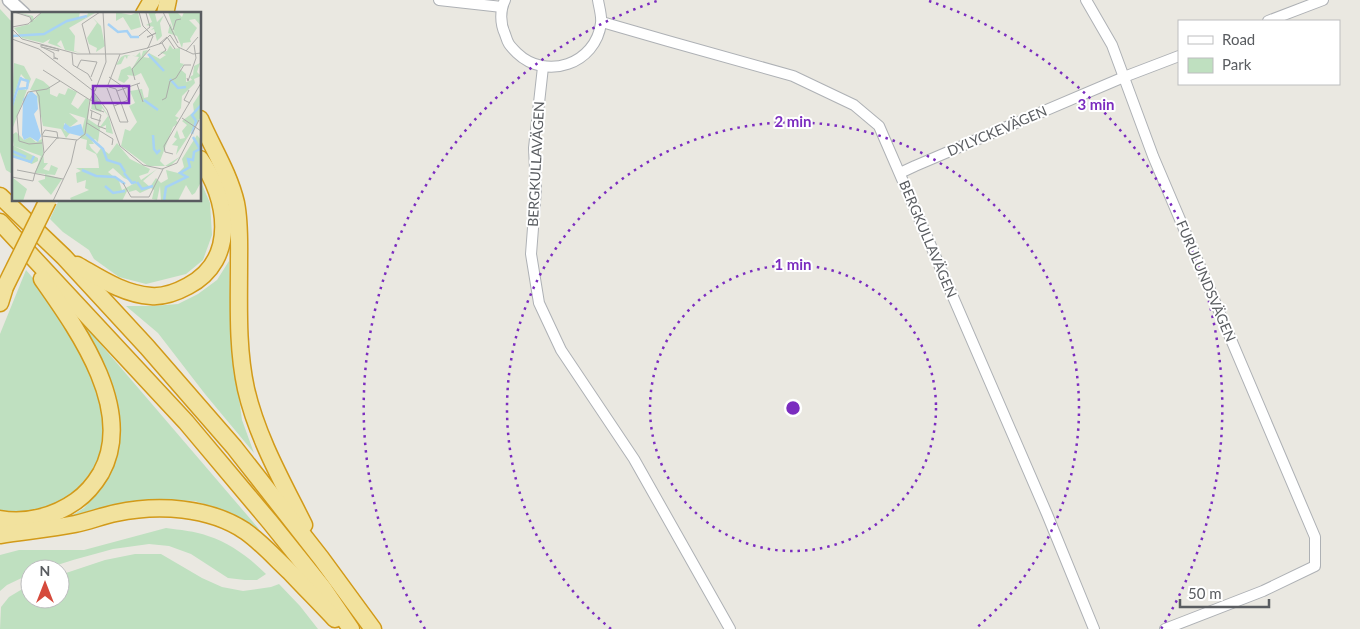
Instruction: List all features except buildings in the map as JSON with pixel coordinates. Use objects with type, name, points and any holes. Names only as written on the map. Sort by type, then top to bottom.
[{"type":"highway","points":[[145,12],[152,0]]},
{"type":"highway","points":[[201,122],[205,136],[230,182],[236,203],[239,225],[241,355],[246,389],[256,423],[270,458],[321,558]]},
{"type":"highway","points":[[64,257],[115,286],[132,293],[152,296],[169,294],[198,281],[210,269],[218,256],[223,232],[221,205],[217,190],[210,173],[201,160]]},
{"type":"highway","points":[[0,196],[64,257],[147,347],[234,447],[321,558],[373,629]]},
{"type":"highway","points":[[0,303],[3,292],[48,201]]},
{"type":"highway","points":[[0,519],[20,521],[36,519],[65,509],[79,499],[98,478],[106,464],[112,432],[112,417],[104,387],[89,354],[60,306],[4,227]]},
{"type":"highway","points":[[4,227],[186,422],[323,588],[351,629]]},
{"type":"highway","points":[[0,535],[39,531],[118,513],[150,509],[174,509],[224,519],[244,530],[263,544],[344,629]]},
{"type":"street","points":[[439,0],[503,3],[502,27],[510,45],[524,59],[543,67],[559,67],[575,62],[588,51],[597,38],[602,22],[598,0]]},
{"type":"street","name":"FURULUNDSVÄGEN","points":[[1086,0],[1112,45],[1153,156],[1315,537],[1315,566],[1263,591],[1165,629]]},
{"type":"street","points":[[1271,20],[1323,0]]},
{"type":"street","name":"BERGKULLAVÄGEN","points":[[602,22],[794,76],[854,104],[879,126],[1047,514],[1094,629]]},
{"type":"street","name":"DYLYCKEVÄGEN","points":[[900,173],[1124,77],[1178,56]]},
{"type":"street","name":"BERGKULLAVÄGEN","points":[[543,67],[534,148],[536,188],[531,254],[540,303],[561,350],[634,460],[730,629]]},
{"type":"green space","points":[[0,9],[12,21],[12,174],[6,170],[0,152]]},
{"type":"green space","points":[[201,182],[210,203],[212,235],[203,260],[186,274],[146,284],[119,277],[94,259],[89,250],[63,232],[50,219],[59,201],[201,201]]},
{"type":"green space","points":[[229,261],[231,336],[242,420],[254,453],[158,333],[126,306],[178,304],[198,294],[217,280]]},
{"type":"green space","points":[[26,270],[53,305],[89,365],[100,393],[105,422],[104,437],[96,464],[71,494],[42,509],[8,513],[0,511],[0,334]]},
{"type":"green space","points":[[80,320],[259,529],[221,510],[195,501],[164,500],[71,516],[84,508],[102,488],[118,454],[117,422],[105,375]]},
{"type":"green space","points":[[166,528],[198,533],[216,539],[239,552],[266,574],[257,580],[228,578],[191,554],[169,546],[149,544],[113,549],[70,561],[70,559],[20,559],[20,579],[0,591],[0,555],[19,550],[84,550]]},
{"type":"green space","points":[[135,554],[161,554],[202,578],[222,587],[243,591],[279,584],[318,629],[0,629],[1,607],[9,597],[20,590],[20,609],[70,609],[70,572],[105,560]]}]
